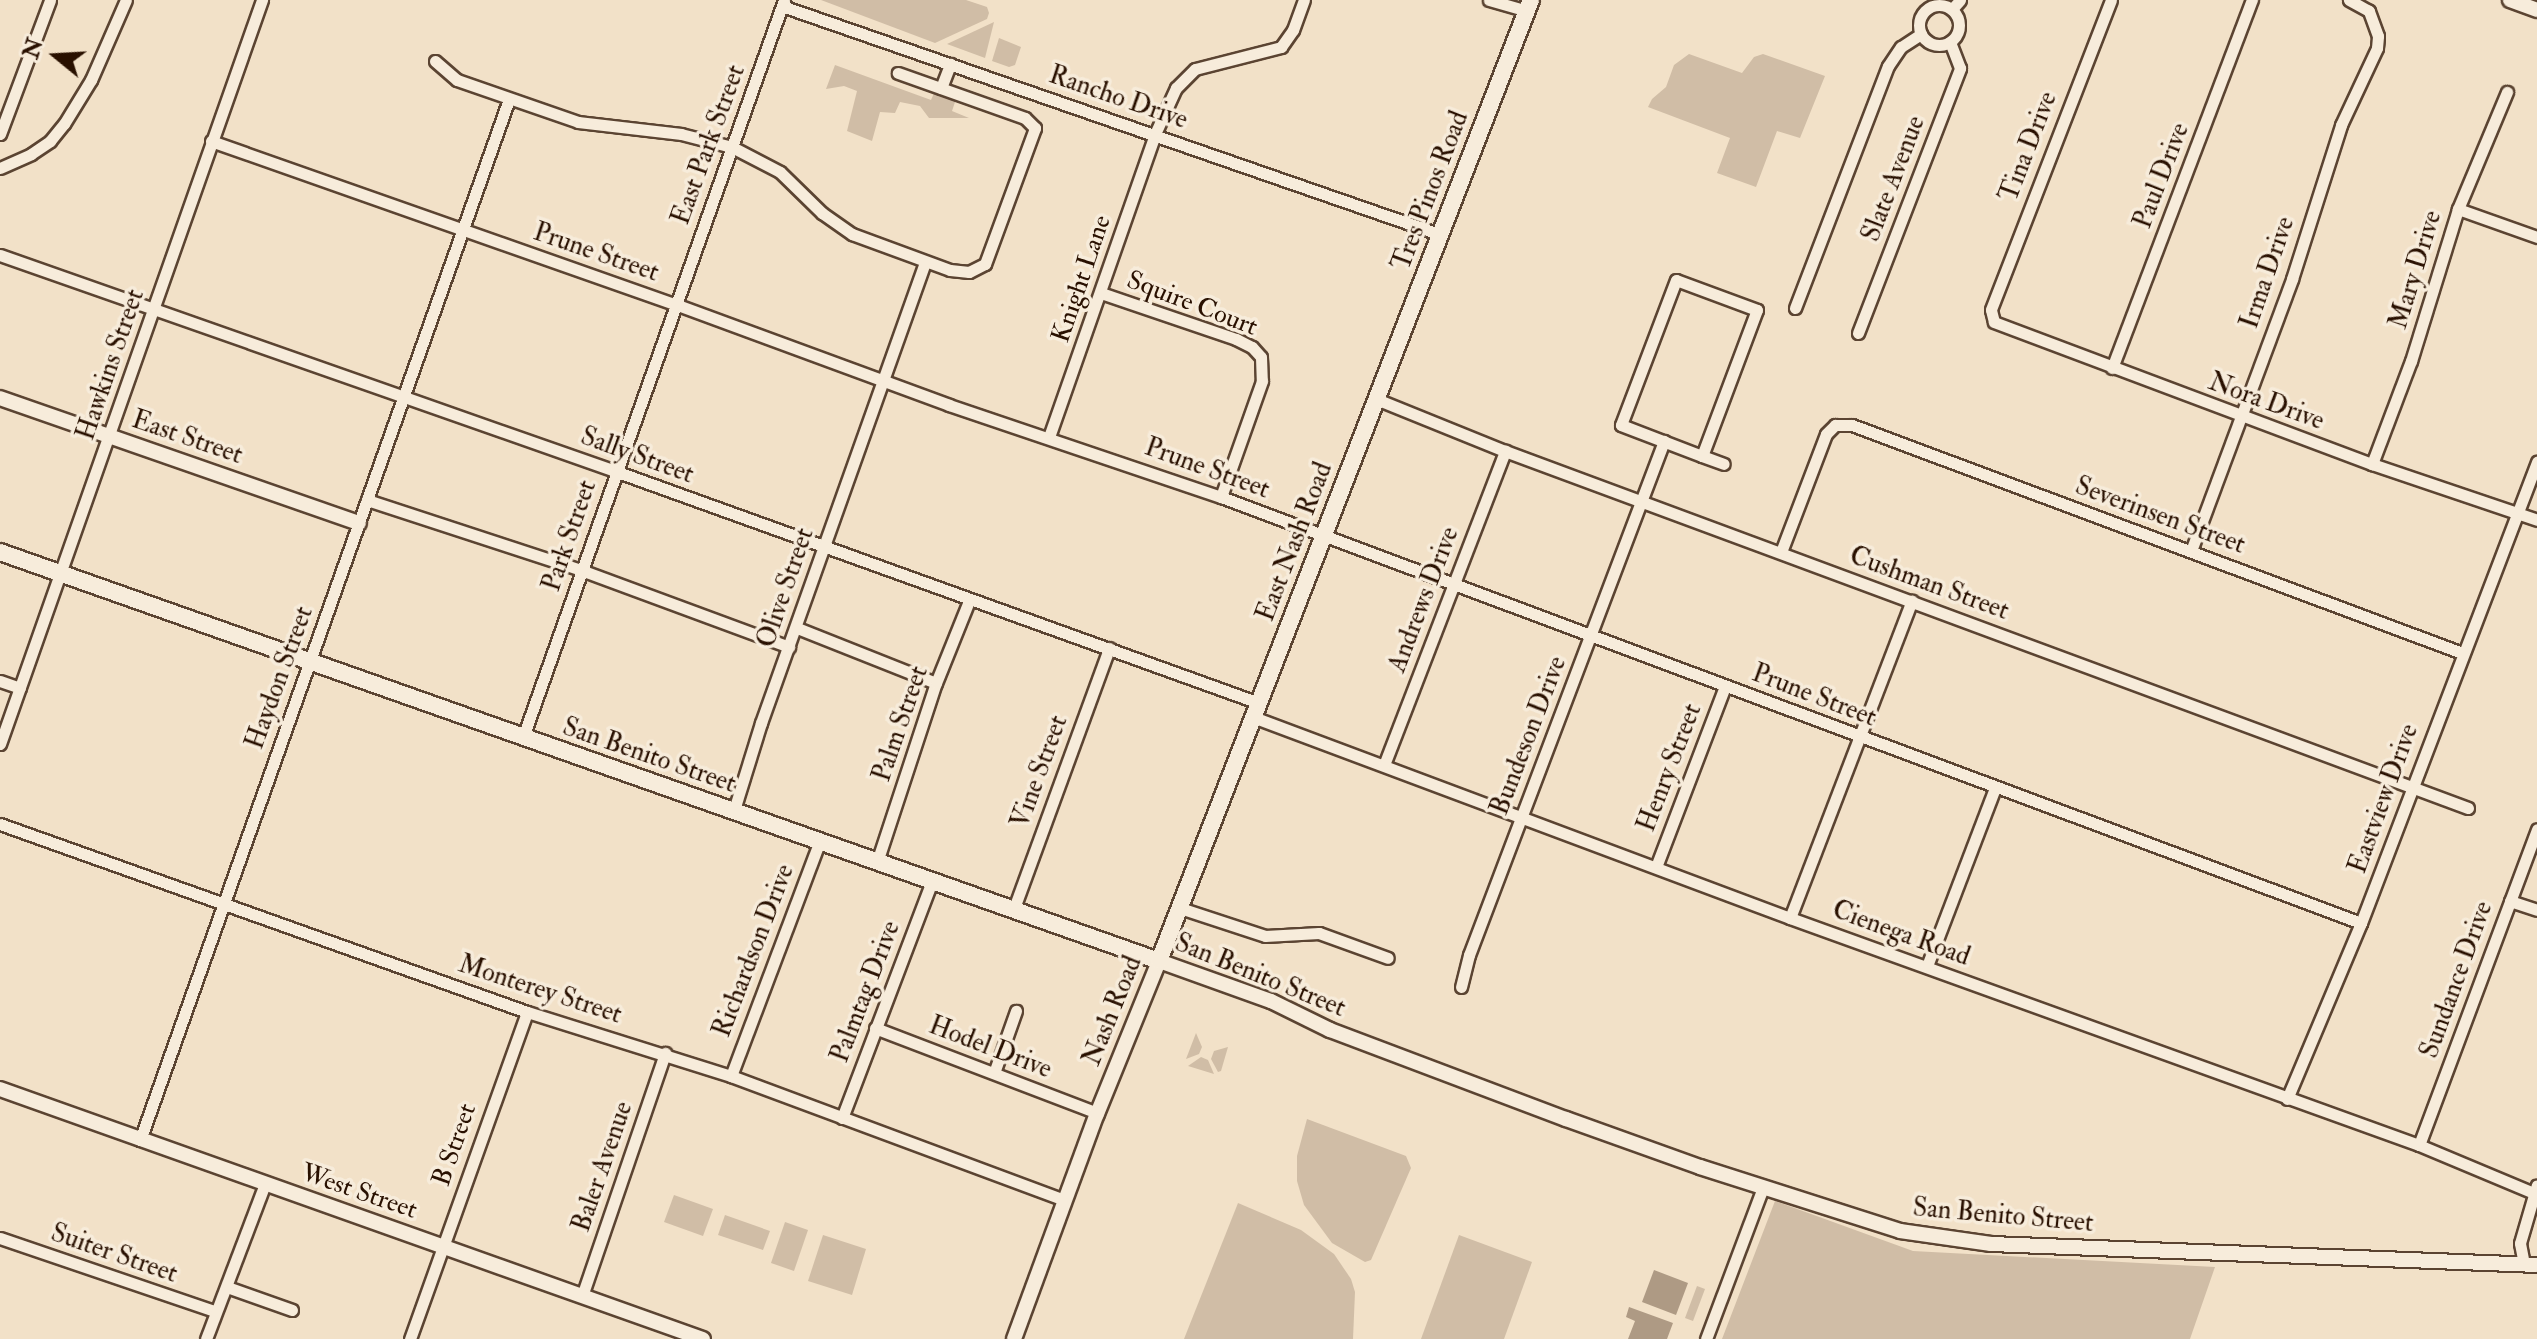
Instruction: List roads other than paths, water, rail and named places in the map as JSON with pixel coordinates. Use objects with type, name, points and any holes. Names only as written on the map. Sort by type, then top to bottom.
[{"type":"main road","name":"Tres Pinos Road","points":[[1376,399],[1529,6]]},
{"type":"main road","name":"East Nash Road","points":[[1256,710],[1376,399]]},
{"type":"main road","name":"San Benito Street","points":[[0,552],[1159,961]]},
{"type":"main road","name":"Nash Road","points":[[1159,961],[1256,710]]},
{"type":"street","points":[[0,134],[50,0]]},
{"type":"street","points":[[0,168],[31,154],[50,141],[64,124],[91,80],[126,0]]},
{"type":"street","name":"Hawkins Street","points":[[0,744],[262,0]]},
{"type":"street","name":"Knight Lane","points":[[1049,437],[1155,134],[1176,88],[1187,73],[1281,47],[1293,30],[1304,0]]},
{"type":"street","points":[[1489,0],[1529,6]]},
{"type":"street","name":"Tina Drive","points":[[1991,310],[2111,0]]},
{"type":"street","name":"Paul Drive","points":[[2112,368],[2252,0]]},
{"type":"street","name":"Irma Drive","points":[[2191,551],[2292,279],[2341,125],[2377,48],[2378,36],[2369,11],[2349,0]]},
{"type":"street","points":[[2510,0],[2537,10]]},
{"type":"street","name":"Rancho Drive","points":[[783,3],[1439,234]]},
{"type":"street","name":"East Park Street","points":[[675,304],[783,3]]},
{"type":"street","points":[[1956,5],[1959,26],[1950,42],[1931,43],[1921,34],[1920,21],[1927,9],[1956,5]]},
{"type":"street","points":[[1795,308],[1888,66],[1901,47],[1921,34]]},
{"type":"street","name":"Slate Avenue","points":[[1858,333],[1960,68],[1950,42]]},
{"type":"street","points":[[435,61],[457,80],[599,127],[681,134],[732,147],[780,172],[822,213],[852,234],[925,262],[969,272],[985,264],[1035,128],[1025,118],[898,73]]},
{"type":"street","points":[[941,88],[950,64]]},
{"type":"street","name":"Mary Drive","points":[[2372,464],[2411,361],[2458,209],[2507,92]]},
{"type":"street","name":"Haydon Street","points":[[140,1140],[509,99]]},
{"type":"street","name":"Prune Street","points":[[211,141],[675,304],[883,382],[1221,497],[2361,923]]},
{"type":"street","points":[[2458,209],[2537,237]]},
{"type":"street","name":"Sally Street","points":[[0,255],[615,471],[969,601],[1109,648],[1256,710]]},
{"type":"street","name":"Olive Street","points":[[734,810],[823,547],[925,262]]},
{"type":"street","points":[[1702,456],[1757,310],[1676,280],[1621,425],[1702,456],[1724,464]]},
{"type":"street","name":"Squire Court","points":[[1101,293],[1236,339],[1261,357],[1262,381],[1221,497]]},
{"type":"street","name":"Park Street","points":[[523,737],[675,304]]},
{"type":"street","name":"Nora Drive","points":[[1991,310],[1994,322],[2003,327],[2372,464],[2537,520]]},
{"type":"street","name":"East Street","points":[[0,398],[359,523]]},
{"type":"street","name":"Cushman Street","points":[[1376,399],[1505,451],[2468,808]]},
{"type":"street","name":"Severinsen Street","points":[[1781,552],[1826,434],[1841,424],[2462,653]]},
{"type":"street","name":"Bundeson Drive","points":[[1461,987],[1469,955],[1664,441]]},
{"type":"street","name":"Andrews Drive","points":[[1384,765],[1505,451]]},
{"type":"street","name":"Eastview Drive","points":[[2287,1099],[2361,923],[2537,461]]},
{"type":"street","points":[[367,500],[581,570],[789,647]]},
{"type":"street","name":"Palm Street","points":[[877,862],[936,683],[969,601]]},
{"type":"street","points":[[1790,918],[1912,601]]},
{"type":"street","points":[[797,628],[936,683]]},
{"type":"street","name":"Vine Street","points":[[1013,911],[1109,648]]},
{"type":"street","points":[[0,681],[20,688]]},
{"type":"street","name":"Henry Street","points":[[1656,867],[1725,686]]},
{"type":"street","name":"Cienega Road","points":[[1256,710],[1384,765],[1790,918],[2536,1189]]},
{"type":"street","points":[[1927,966],[1995,788]]},
{"type":"street","name":"Monterey Street","points":[[0,824],[527,1012],[731,1076],[1065,1200]]},
{"type":"street","name":"Sundance Drive","points":[[2419,1145],[2537,829]]},
{"type":"street","name":"Richardson Drive","points":[[731,1076],[820,841]]},
{"type":"street","name":"Palmtag Drive","points":[[842,1118],[932,881]]},
{"type":"street","points":[[2510,901],[2537,910]]},
{"type":"street","points":[[1180,908],[1265,936],[1319,933],[1388,958]]},
{"type":"street","name":"San Benito Street","points":[[1159,961],[1271,1001],[1330,1030],[1763,1187],[1900,1231],[1971,1242],[2530,1264]]},
{"type":"street","name":"Nash Road","points":[[1014,1339],[1159,961]]},
{"type":"street","points":[[994,1073],[1016,1011]]},
{"type":"street","name":"B Street","points":[[410,1339],[527,1012]]},
{"type":"street","name":"Hodel Drive","points":[[875,1028],[1090,1110]]},
{"type":"street","name":"Baler Avenue","points":[[582,1296],[665,1053]]},
{"type":"street","name":"West Street","points":[[0,1089],[703,1339]]},
{"type":"street","points":[[206,1339],[214,1311],[227,1287],[265,1184]]},
{"type":"street","points":[[1706,1339],[1763,1187]]},
{"type":"street","points":[[2530,1264],[2520,1243],[2536,1189]]},
{"type":"street","name":"Suiter Street","points":[[0,1238],[214,1311]]},
{"type":"street","points":[[227,1287],[292,1310]]}]
